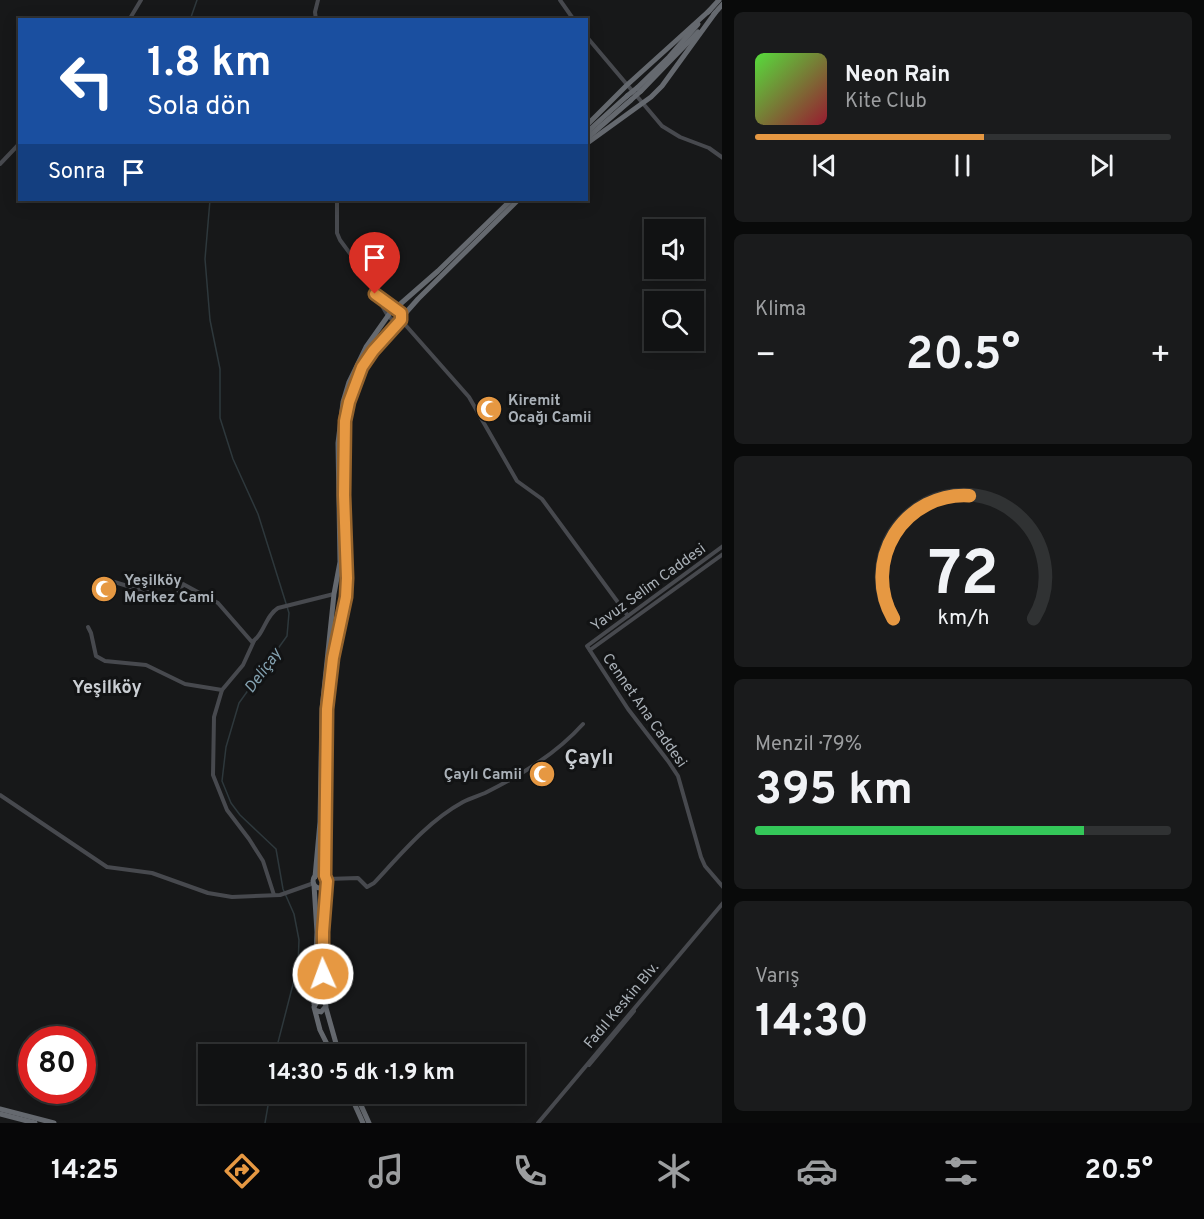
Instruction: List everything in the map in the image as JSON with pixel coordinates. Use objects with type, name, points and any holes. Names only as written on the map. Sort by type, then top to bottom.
[{"type":"highway","points":[[588,143],[643,104],[662,86],[719,0]]},
{"type":"highway","points":[[588,124],[627,85],[722,5]]},
{"type":"highway","points":[[588,137],[639,89],[713,11]]},
{"type":"highway","points":[[588,131],[629,98]]},
{"type":"highway","points":[[327,1044],[320,1030],[315,1007],[317,932],[314,882],[320,822],[322,710],[334,595],[340,562],[338,443],[343,402],[349,382],[366,347],[394,308],[438,272],[510,201]]},
{"type":"highway","points":[[336,1044],[325,1005],[322,956],[326,880],[327,709],[333,658],[346,592],[344,454],[345,421],[349,402],[362,367],[380,343],[435,281],[517,201]]},
{"type":"highway","points":[[334,595],[346,592]]},
{"type":"highway","points":[[334,595],[345,602]]},
{"type":"highway","points":[[314,882],[319,874],[326,880]]},
{"type":"highway","points":[[314,882],[319,888],[326,880]]},
{"type":"highway","points":[[315,1007],[320,999],[325,1005]]},
{"type":"highway","points":[[315,1007],[321,1012],[325,1005]]},
{"type":"highway","points":[[354,1104],[363,1123]]},
{"type":"highway","points":[[360,1104],[369,1123]]},
{"type":"highway","points":[[0,1109],[54,1123]]},
{"type":"highway","points":[[0,1114],[35,1123]]},
{"type":"street","points":[[130,18],[141,0]]},
{"type":"street","points":[[316,18],[318,0]]},
{"type":"street","points":[[560,0],[573,18]]},
{"type":"street","points":[[588,38],[662,126],[680,137],[709,148],[722,157]]},
{"type":"street","points":[[0,164],[18,145]]},
{"type":"street","points":[[337,201],[337,233],[388,316],[394,321],[401,320]]},
{"type":"street","points":[[375,294],[401,313],[401,320],[470,397],[518,481],[542,499],[628,616]]},
{"type":"street","name":"Yavuz Selim Caddesi","points":[[588,648],[722,547]]},
{"type":"street","name":"Yavuz Selim Caddesi","points":[[588,648],[722,555]]},
{"type":"street","points":[[111,581],[167,598],[178,595],[183,584],[218,603],[247,639],[254,641]]},
{"type":"street","points":[[274,895],[262,861],[227,810],[215,781],[213,769],[214,717],[222,690],[243,665],[254,641],[272,612],[298,602],[334,595]]},
{"type":"street","points":[[88,627],[92,633],[98,658],[105,661],[146,665],[184,684],[222,690]]},
{"type":"street","name":"Cennet Ana Caddesi","points":[[588,648],[628,709],[678,776],[701,857],[705,866],[722,885]]},
{"type":"street","points":[[326,880],[358,878],[367,887],[374,883],[433,823],[464,802],[544,760],[563,745],[583,724]]},
{"type":"street","points":[[0,795],[107,867],[152,873],[218,896],[280,895],[314,882]]},
{"type":"street","name":"Fadıl Keskin Blv.","points":[[539,1123],[722,905]]},
{"type":"waterway","name":"Deliçay","points":[[191,18],[197,0]]},
{"type":"waterway","name":"Deliçay","points":[[210,201],[205,259],[210,320],[220,369],[220,418],[233,459],[258,514],[289,613],[287,636],[239,703],[226,747],[222,781],[231,803],[240,815],[276,849],[283,889],[294,914],[299,940],[298,965],[278,1044]]},
{"type":"waterway","name":"Deliçay","points":[[265,1123],[268,1104]]},
{"type":"place","name":"Kiremit Ocağı Camii","points":[[489,409]]},
{"type":"place","name":"Yeşilköy Merkez Cami","points":[[104,589]]},
{"type":"place","name":"Çaylı Camii","points":[[542,774]]},
{"type":"district","name":"Yeşilköy","points":[[107,687]]},
{"type":"district","name":"Çaylı","points":[[589,757]]},
{"type":"route","points":[[323,974],[323,932],[327,881],[325,876],[327,709],[333,658],[346,597],[347,578],[344,495],[345,421],[349,402],[362,367],[367,358],[401,320],[401,313],[375,294]]}]
